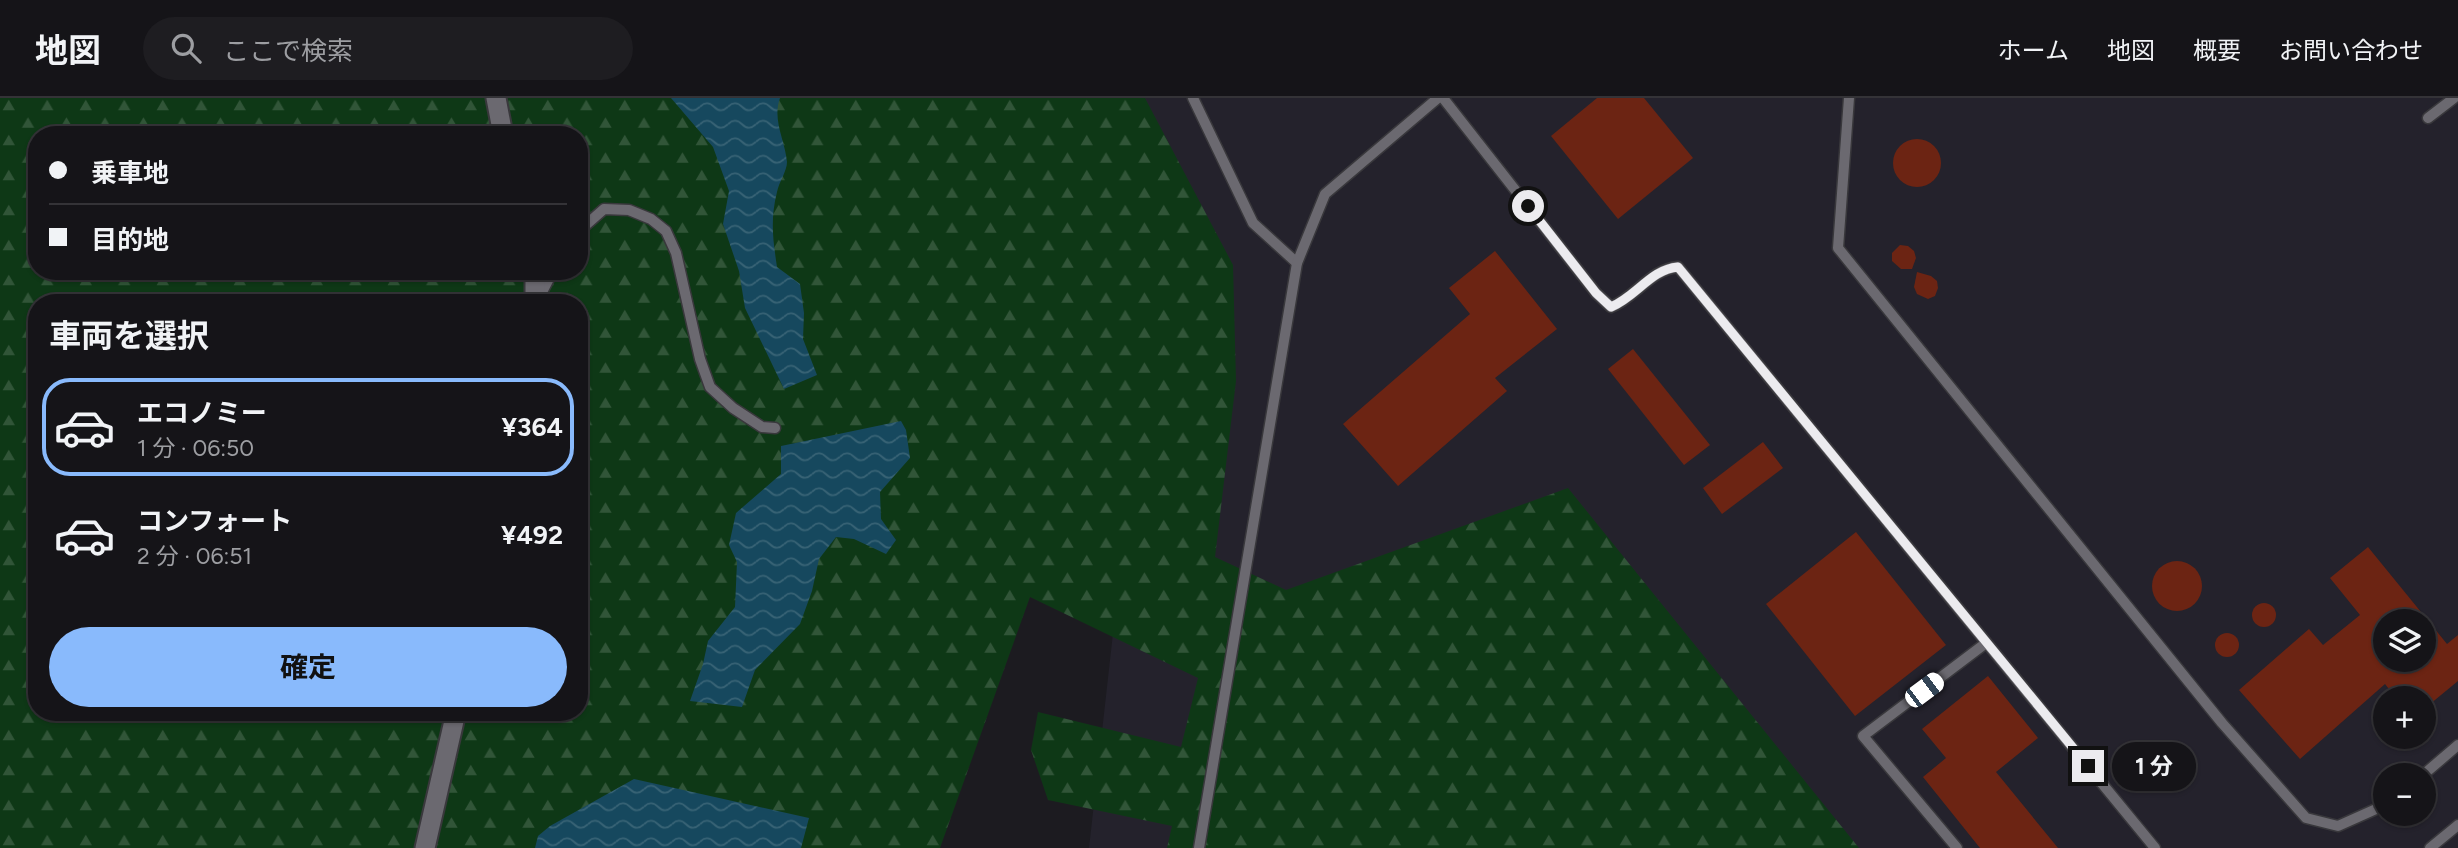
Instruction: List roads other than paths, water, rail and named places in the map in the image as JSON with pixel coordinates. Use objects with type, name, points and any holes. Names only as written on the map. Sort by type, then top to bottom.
[{"type":"street","points":[[496,98],[501,126]]},
{"type":"street","points":[[425,848],[454,721]]},
{"type":"lane","points":[[1193,98],[1254,223],[1297,262]]},
{"type":"lane","points":[[1199,848],[1297,262],[1325,194],[1438,98]]},
{"type":"lane","points":[[1443,98],[1596,293],[1611,307],[1621,303],[1665,268],[1678,267],[2155,848]]},
{"type":"lane","points":[[1849,98],[1838,248],[2222,723],[2306,818],[2339,826],[2373,810]]},
{"type":"lane","points":[[2428,118],[2454,98]]},
{"type":"lane","points":[[588,223],[604,209],[629,209],[650,219],[666,231],[676,253],[699,359],[710,387],[733,408],[762,427],[775,428]]},
{"type":"lane","points":[[1957,848],[1863,736],[1986,643]]},
{"type":"lane","points":[[2436,764],[2458,745]]},
{"type":"lane","points":[[2430,848],[2458,825]]},
{"type":"water","points":[[671,98],[780,98],[777,114],[787,162],[773,212],[777,267],[800,284],[804,313],[803,339],[817,375],[784,389],[745,308],[739,271],[723,224],[729,191],[713,147]]},
{"type":"water","points":[[901,421],[906,430],[910,458],[880,492],[881,519],[896,540],[886,554],[854,539],[836,537],[819,559],[812,591],[800,624],[755,670],[742,707],[690,701],[708,641],[735,607],[737,562],[729,545],[736,513],[781,474],[781,446]]},
{"type":"water","points":[[634,779],[809,818],[801,848],[535,848],[538,836],[550,826]]}]
